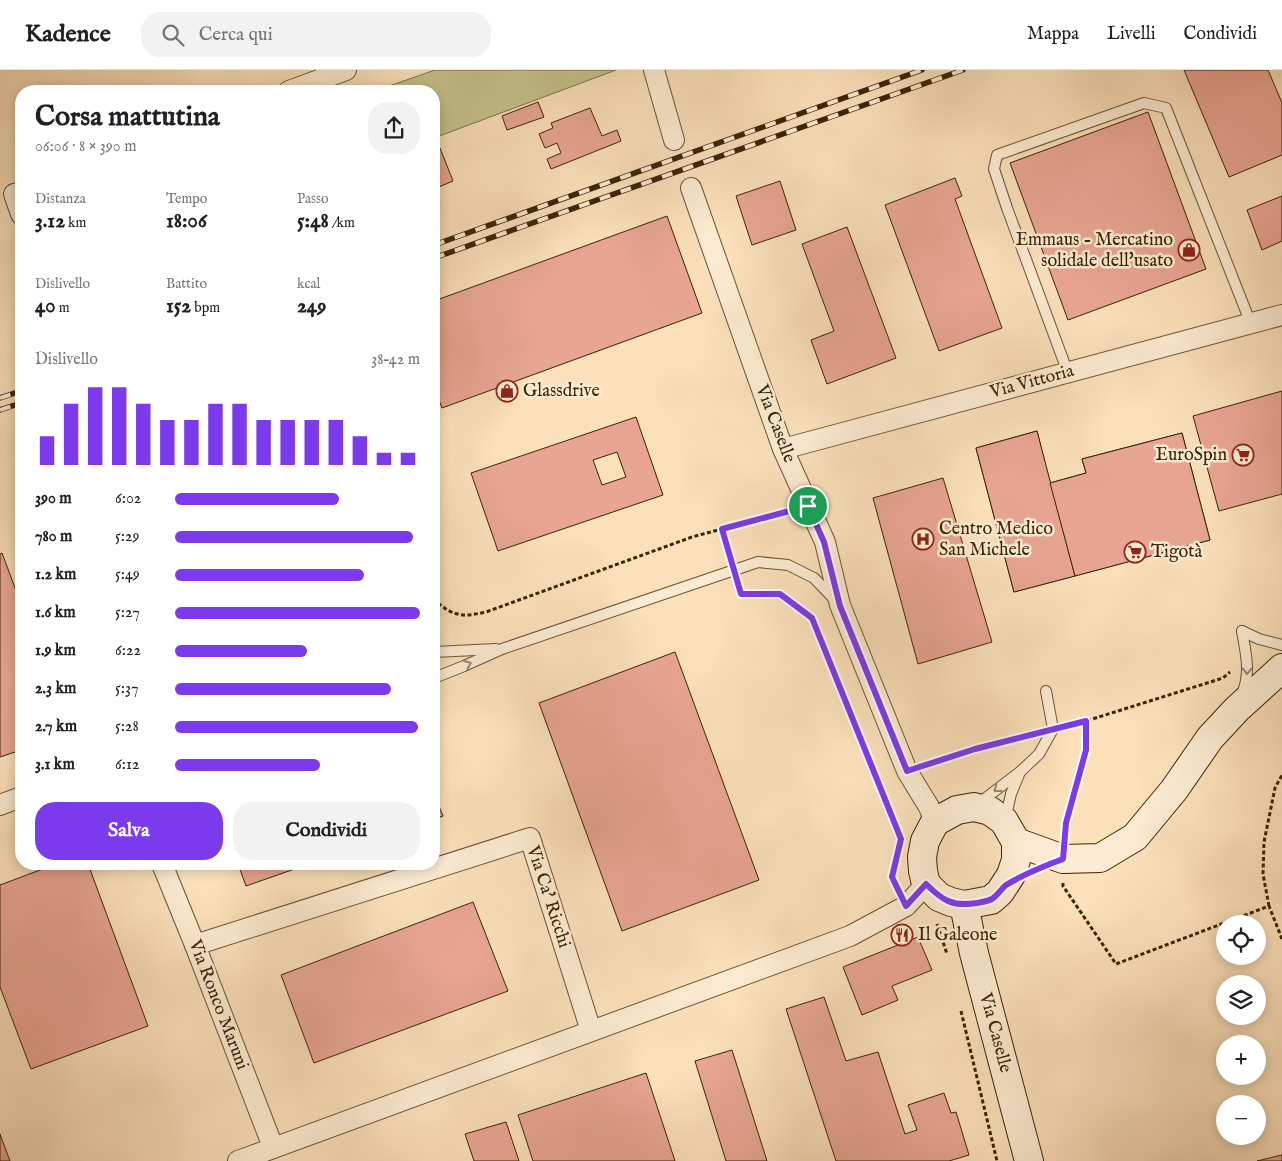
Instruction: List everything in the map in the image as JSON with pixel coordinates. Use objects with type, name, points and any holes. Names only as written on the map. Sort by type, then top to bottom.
[{"type":"street","points":[[305,85],[346,70]]},
{"type":"street","points":[[654,70],[674,140]]},
{"type":"street","name":"Via Caselle","points":[[691,188],[783,449],[824,542],[840,606],[907,771],[935,822]]},
{"type":"street","name":"Via Vittoria","points":[[783,449],[1282,315]]},
{"type":"street","points":[[1004,887],[1025,875],[1063,859],[1100,858],[1135,837],[1174,790],[1210,738],[1236,709],[1282,668]]},
{"type":"street","points":[[0,805],[15,799]]},
{"type":"street","points":[[1011,831],[1016,860],[1011,876],[1004,887],[990,900],[964,905],[951,902],[939,897],[926,884],[922,857],[925,842],[935,822],[958,810],[974,807],[990,811],[1011,831],[1063,859]]},
{"type":"street","name":"Via Ca' Ricchi","points":[[440,867],[530,838],[591,1031]]},
{"type":"street","name":"Via Ronco Maruni","points":[[164,870],[195,946],[269,1153]]},
{"type":"street","name":"Via Ca' Ricchi","points":[[195,946],[431,870]]},
{"type":"street","points":[[238,1161],[269,1153],[591,1031],[850,936],[906,906],[926,884]]},
{"type":"street","name":"Via Caselle","points":[[964,905],[974,953],[1029,1161]]},
{"type":"lane","points":[[1068,372],[994,169],[996,155],[1144,103],[1166,108],[1251,324]]},
{"type":"lane","points":[[440,676],[502,649],[758,562],[788,565],[814,578],[840,606]]},
{"type":"lane","points":[[1236,709],[1246,684],[1248,666],[1242,632],[1282,645]]},
{"type":"lane","points":[[440,652],[502,649]]},
{"type":"lane","points":[[974,807],[1021,771],[1039,754],[1053,729],[1046,691]]},
{"type":"lane","points":[[1011,831],[1011,794],[1021,771]]},
{"type":"path","points":[[440,604],[453,613],[467,616],[486,612],[692,538],[808,506]]},
{"type":"path","points":[[722,529],[741,594],[780,594],[812,618],[901,839]]},
{"type":"path","points":[[877,779],[975,749],[1086,721],[1223,678],[1246,658]]},
{"type":"path","points":[[1086,721],[1086,750],[1066,823],[1063,886],[1116,964],[1269,906]]},
{"type":"path","points":[[1282,775],[1275,788],[1264,842],[1263,874],[1269,906],[1282,939]]},
{"type":"path","points":[[897,858],[892,877],[906,906],[935,918],[947,954]]},
{"type":"path","points":[[961,1011],[998,1161]]},
{"type":"shaded area","points":[[435,70],[616,70],[440,136],[440,85],[392,85]]},
{"type":"building","points":[[1184,70],[1268,70],[1282,103],[1282,155],[1229,177]]},
{"type":"building","points":[[538,102],[544,117],[507,130],[502,116]]},
{"type":"building","points":[[590,108],[602,136],[617,130],[621,141],[551,169],[547,159],[561,153],[557,143],[545,148],[539,134],[553,128],[551,123]]},
{"type":"building","points":[[1148,112],[1206,269],[1068,320],[1010,163]]},
{"type":"building","points":[[440,148],[453,181],[440,186]]},
{"type":"building","points":[[955,178],[962,196],[955,199],[1002,328],[939,351],[885,205]]},
{"type":"building","points":[[780,181],[796,230],[752,245],[736,196]]},
{"type":"building","points":[[1282,196],[1282,241],[1262,250],[1247,210]]},
{"type":"building","points":[[667,216],[702,313],[442,408],[440,403],[440,299]]},
{"type":"building","points":[[847,227],[896,358],[827,384],[811,340],[834,331],[802,244]]},
{"type":"building","name":"EuroSpin","points":[[1282,391],[1282,494],[1219,511],[1193,416]]},
{"type":"building","points":[[636,417],[663,495],[498,551],[471,473]],"holes":[[[617,452],[626,477],[602,485],[593,460]]]},
{"type":"building","points":[[1037,431],[1050,483],[1086,473],[1082,459],[1182,433],[1210,540],[1014,592],[976,448]]},
{"type":"building","points":[[1037,431],[1075,576],[1014,592],[976,448]]},
{"type":"building","points":[[1182,433],[1210,540],[1075,576],[1050,483],[1086,473],[1082,459]]},
{"type":"building","name":"Centro Medico San Michele","points":[[943,478],[992,642],[918,664],[873,498]]},
{"type":"building","points":[[2,553],[15,588],[15,752],[0,757],[0,554]]},
{"type":"building","points":[[675,652],[759,880],[622,931],[539,703]]},
{"type":"building","points":[[40,870],[90,870],[148,1026],[31,1069],[0,987],[0,885]]},
{"type":"building","points":[[240,870],[292,870],[246,886]]},
{"type":"building","points":[[473,902],[508,991],[314,1063],[281,975]]},
{"type":"building","points":[[918,937],[932,970],[892,986],[898,1000],[862,1015],[843,967]]},
{"type":"building","points":[[824,997],[846,1061],[878,1052],[905,1134],[917,1130],[908,1105],[944,1093],[951,1113],[956,1112],[969,1155],[949,1161],[836,1161],[786,1009]]},
{"type":"building","points":[[732,1050],[767,1161],[726,1161],[695,1061]]},
{"type":"building","points":[[646,1073],[675,1161],[533,1161],[518,1115]]},
{"type":"building","points":[[506,1122],[519,1161],[474,1161],[465,1134]]},
{"type":"building","points":[[0,1134],[10,1161],[0,1161]]},
{"type":"building","points":[[1282,1155],[1282,1161],[1257,1161]]},
{"type":"railway","points":[[440,243],[922,70]]},
{"type":"railway","points":[[440,256],[963,70]]},
{"type":"railway","points":[[0,398],[15,393]]},
{"type":"railway","points":[[0,410],[15,405]]},
{"type":"place","name":"Emmaus - Mercatino solidale dell'usato","points":[[1189,250]]},
{"type":"place","name":"Glassdrive","points":[[507,391]]},
{"type":"place","name":"EuroSpin","points":[[1243,455]]},
{"type":"place","name":"Centro Medico San Michele","points":[[923,539]]},
{"type":"place","name":"Tigotà","points":[[1135,552]]},
{"type":"place","name":"Il Galeone","points":[[902,935]]},
{"type":"route","points":[[808,506],[824,542],[840,606],[907,771],[975,749],[1086,721],[1086,750],[1066,823],[1063,859],[1025,875],[1004,887],[990,900],[964,905],[951,902],[939,897],[926,884],[906,906],[892,877],[901,839],[812,618],[780,594],[741,594],[722,529],[808,506]]}]
